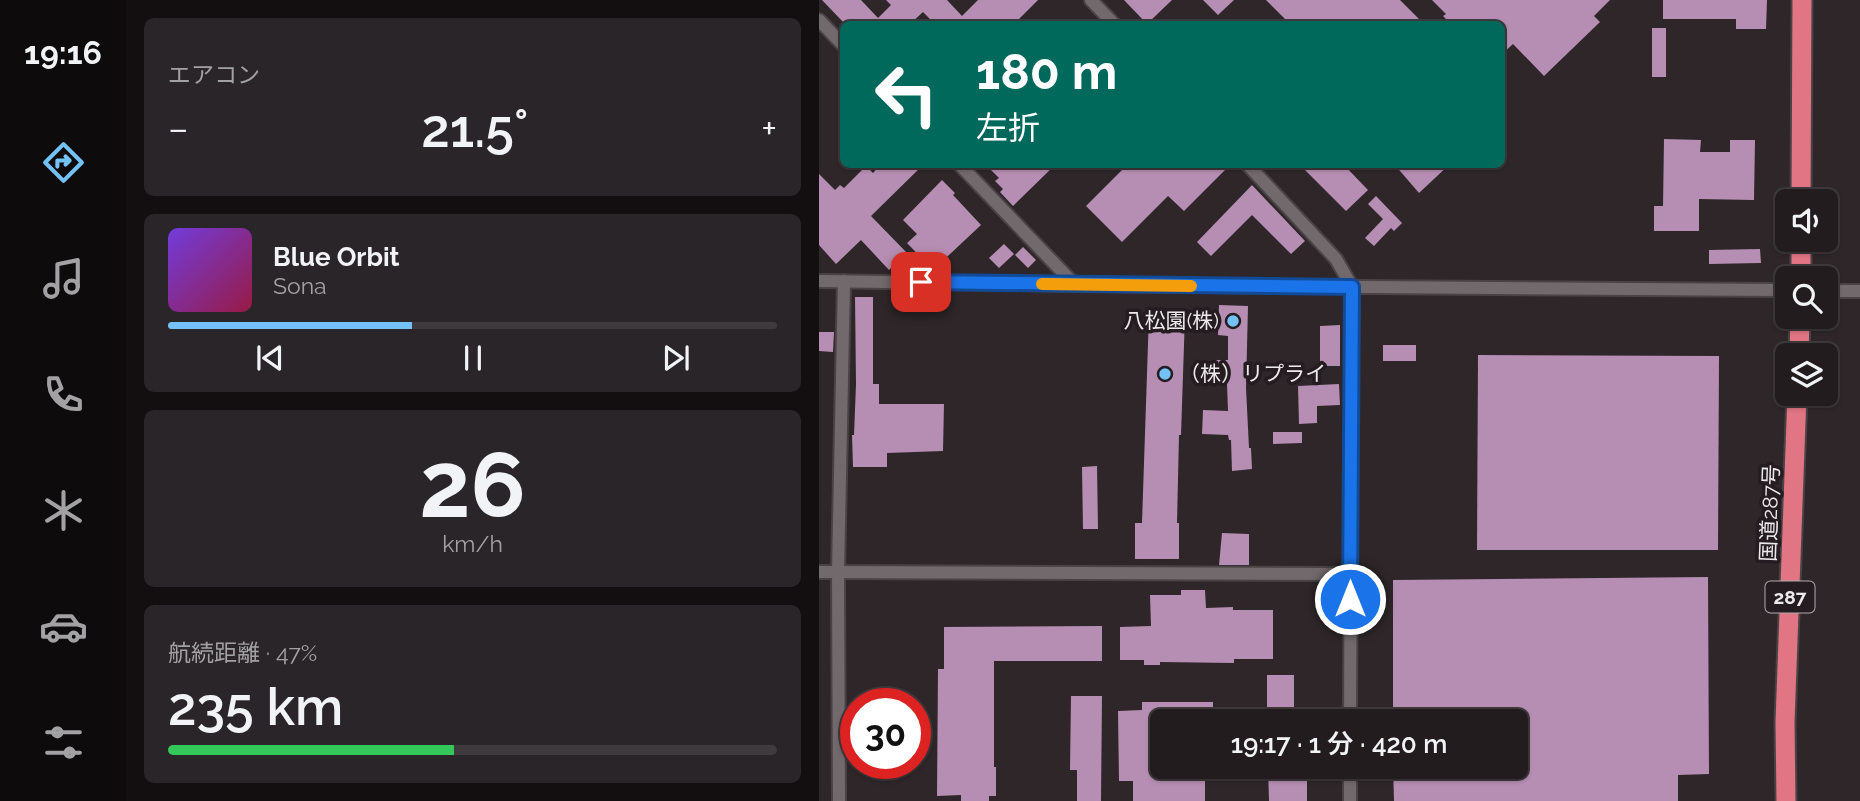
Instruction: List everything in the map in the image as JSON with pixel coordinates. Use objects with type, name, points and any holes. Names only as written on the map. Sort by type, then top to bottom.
[{"type":"highway","points":[[1801,189],[1802,0]]},
{"type":"highway","name":"国道287号","points":[[1786,801],[1785,722],[1797,406]]},
{"type":"street","points":[[1091,0],[1111,21]]},
{"type":"street","points":[[819,20],[840,42]]},
{"type":"street","points":[[963,168],[1075,285]]},
{"type":"street","points":[[1251,168],[1336,259],[1352,287],[1350,709]]},
{"type":"street","points":[[819,281],[1775,290]]},
{"type":"street","points":[[839,801],[838,572],[844,281]]},
{"type":"street","points":[[1838,291],[1860,291]]},
{"type":"street","points":[[819,572],[1350,574]]},
{"type":"street","points":[[1350,779],[1350,801]]},
{"type":"building","points":[[822,0],[861,0],[878,18],[891,5],[886,0],[947,0],[962,16],[978,0],[1038,0],[1017,21],[932,21],[923,12],[913,21],[842,21]]},
{"type":"building","points":[[1124,0],[1172,0],[1150,21],[1144,21]]},
{"type":"building","points":[[1203,0],[1234,0],[1218,15]]},
{"type":"building","points":[[1266,0],[1400,0],[1421,21],[1287,21]]},
{"type":"building","points":[[1432,0],[1610,0],[1594,16],[1600,22],[1544,76],[1513,44],[1505,51],[1505,21],[1448,21],[1443,16],[1446,14]]},
{"type":"building","points":[[1663,0],[1767,0],[1766,29],[1736,29],[1736,19],[1663,19]]},
{"type":"building","points":[[1652,28],[1666,28],[1666,77],[1652,77]]},
{"type":"building","points":[[1664,139],[1701,140],[1700,152],[1730,152],[1730,140],[1755,140],[1754,200],[1699,199],[1699,231],[1654,231],[1654,206],[1663,206]]},
{"type":"building","points":[[864,168],[873,173],[877,168],[920,168],[871,216],[907,253],[889,270],[861,240],[836,264],[819,245],[819,174],[835,190],[840,185],[844,188]]},
{"type":"building","points":[[1052,168],[1013,206],[1000,192],[1003,189],[995,181],[999,178],[991,170]]},
{"type":"building","points":[[1124,168],[1227,168],[1184,211],[1168,196],[1122,242],[1086,206]]},
{"type":"building","points":[[1303,168],[1347,168],[1368,190],[1346,211]]},
{"type":"building","points":[[1397,168],[1446,168],[1419,193]]},
{"type":"building","points":[[942,180],[981,225],[933,270],[907,243],[917,234],[903,220]]},
{"type":"building","points":[[1252,185],[1305,241],[1291,254],[1252,215],[1211,256],[1197,242]]},
{"type":"building","points":[[1376,196],[1402,223],[1394,231],[1391,228],[1374,246],[1365,238],[1383,219],[1368,204]]},
{"type":"building","points":[[1004,244],[1014,254],[999,268],[989,258]]},
{"type":"building","points":[[1023,247],[1036,260],[1028,268],[1015,255]]},
{"type":"building","points":[[1760,249],[1761,263],[1709,264],[1709,250]]},
{"type":"building","points":[[855,297],[873,297],[873,384],[879,384],[879,404],[944,404],[943,451],[887,453],[887,467],[853,467]]},
{"type":"building","points":[[1219,305],[1248,306],[1246,388],[1252,469],[1232,471],[1231,440],[1228,435],[1202,434],[1203,410],[1228,411],[1227,384],[1216,384],[1216,360],[1228,360],[1228,336],[1218,335]]},
{"type":"building","points":[[1149,314],[1185,315],[1179,435],[1179,559],[1135,559],[1135,523],[1142,523]]},
{"type":"building","points":[[1340,325],[1340,366],[1320,366],[1320,326]]},
{"type":"building","points":[[819,332],[834,332],[833,352],[819,351]]},
{"type":"building","points":[[1383,345],[1416,345],[1416,361],[1383,361]]},
{"type":"building","points":[[1478,355],[1719,356],[1718,550],[1477,550]]},
{"type":"building","points":[[1339,384],[1340,405],[1317,406],[1317,423],[1299,424],[1298,386]]},
{"type":"building","points":[[1273,432],[1302,432],[1302,443],[1273,444]]},
{"type":"building","points":[[1097,466],[1098,529],[1083,529],[1082,467]]},
{"type":"building","points":[[1222,533],[1249,534],[1249,565],[1219,565]]},
{"type":"building","points":[[1708,577],[1709,774],[1678,775],[1678,801],[1394,801],[1393,779],[1528,779],[1528,709],[1393,709],[1393,580]]},
{"type":"building","points":[[1181,590],[1205,590],[1206,608],[1273,610],[1273,659],[1234,659],[1234,663],[1160,662],[1160,665],[1144,665],[1144,660],[1120,660],[1120,627],[1151,626],[1150,595],[1181,595]]},
{"type":"building","points":[[1102,626],[1102,661],[994,661],[996,796],[989,796],[989,801],[961,801],[961,795],[937,796],[938,669],[944,669],[944,627]]},
{"type":"building","points":[[1267,675],[1294,675],[1294,709],[1267,709]]},
{"type":"building","points":[[1071,696],[1102,696],[1101,801],[1077,801],[1077,770],[1070,770]]},
{"type":"building","points":[[1142,702],[1213,702],[1213,709],[1150,709],[1150,779],[1205,779],[1205,801],[1133,801],[1133,781],[1119,781],[1118,711],[1142,710]]},
{"type":"building","points":[[1268,779],[1307,779],[1307,801],[1269,801]]},
{"type":"slow traffic","points":[[1042,284],[1191,286]]},
{"type":"place","name":"八松園(株)","points":[[1233,321]]},
{"type":"place","name":"（株）リプライ","points":[[1165,374]]},
{"type":"route","points":[[921,282],[1352,287],[1350,599]]}]
